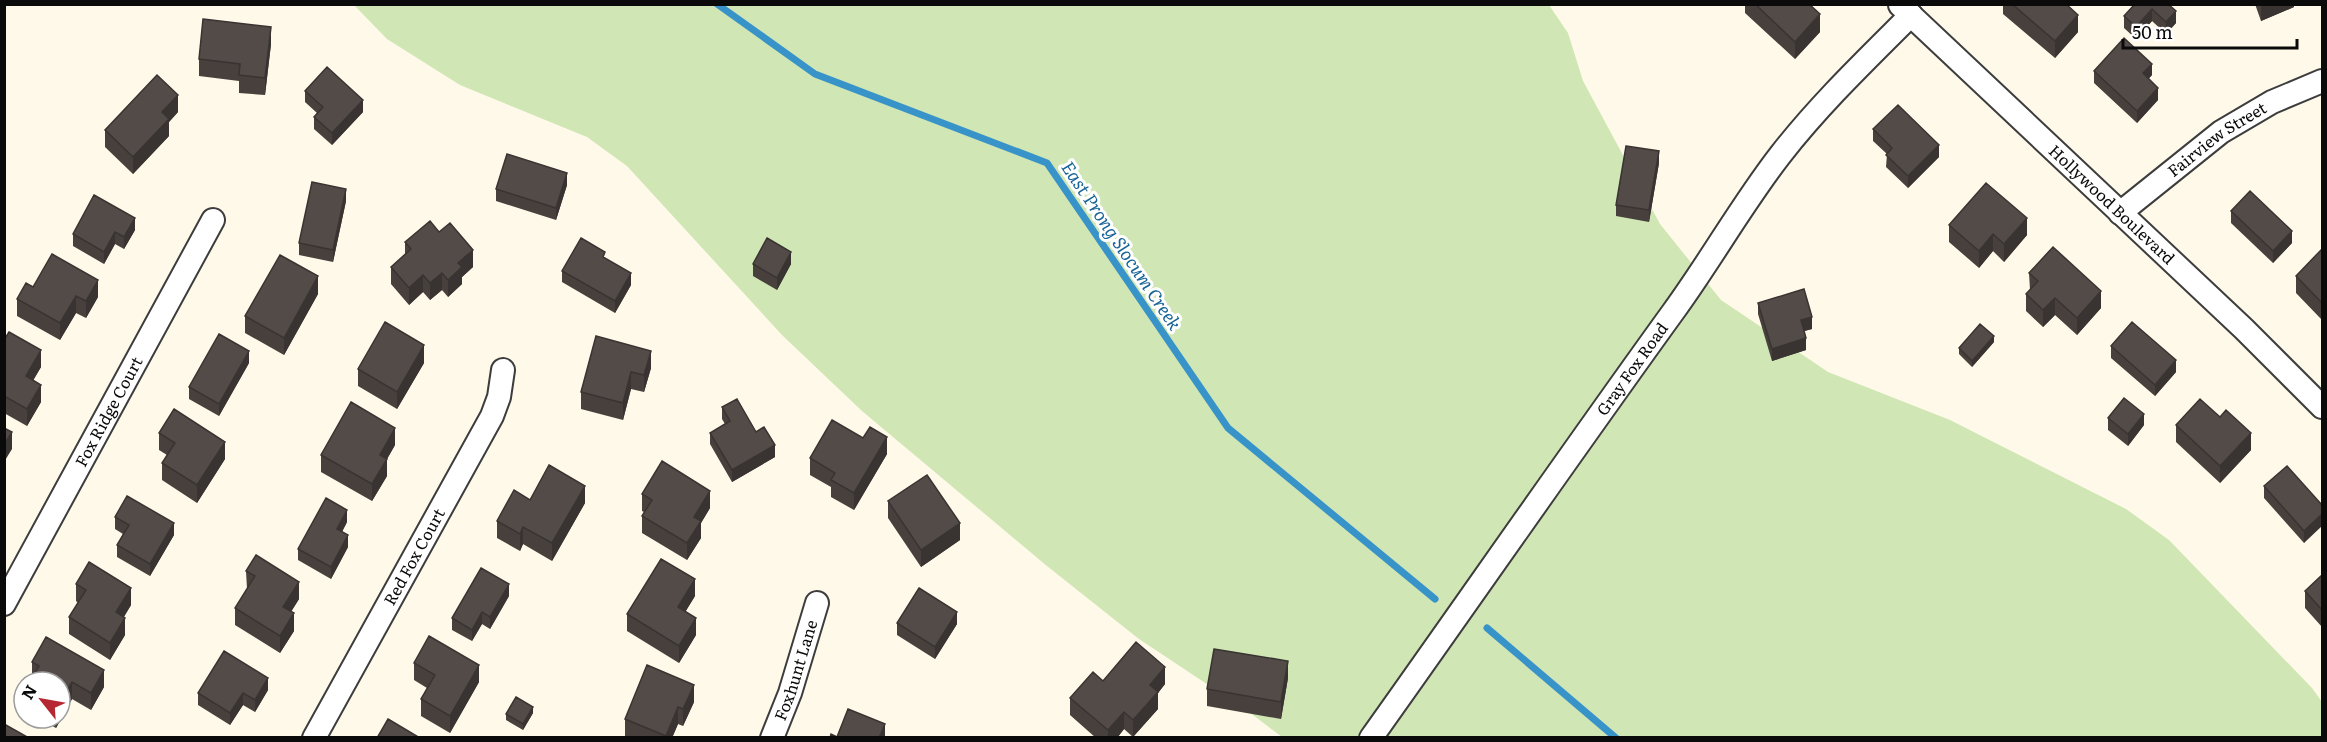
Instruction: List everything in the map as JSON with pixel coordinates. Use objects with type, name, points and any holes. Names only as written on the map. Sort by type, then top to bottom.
[{"type":"street","name":"Hollywood Boulevard","points":[[1905,10],[2322,407]]},
{"type":"street","name":"Gray Fox Road","points":[[1371,738],[1564,463],[1694,283],[1759,183],[1782,152],[1905,10]]},
{"type":"street","name":"Fairview Street","points":[[2120,213],[2221,132],[2272,102],[2322,81]]},
{"type":"street","name":"Fox Ridge Court","points":[[4,604],[213,220]]},
{"type":"street","name":"Red Fox Court","points":[[314,738],[492,416],[499,397],[503,370]]},
{"type":"street","name":"Foxhunt Lane","points":[[772,738],[790,693],[817,603]]},
{"type":"green space","points":[[354,5],[1549,5],[1568,33],[1583,81],[1660,224],[1721,300],[1828,372],[1950,420],[2126,509],[2169,540],[2312,688],[2322,702],[2322,737],[1282,737],[1249,712],[1139,639],[1047,566],[862,411],[782,335],[627,166],[587,137],[460,85],[387,39]]},
{"type":"building","points":[[1755,4],[1809,4],[1820,14],[1795,42]]},
{"type":"building","points":[[2012,4],[2066,4],[2078,15],[2055,41]]},
{"type":"building","points":[[2135,4],[2168,4],[2176,11],[2166,22],[2152,9],[2136,27],[2124,16]]},
{"type":"building","points":[[203,19],[271,27],[265,78],[239,75],[240,64],[199,59]]},
{"type":"building","points":[[2124,38],[2152,64],[2143,73],[2158,88],[2137,111],[2094,71]]},
{"type":"building","points":[[327,67],[363,100],[332,133],[314,117],[323,107],[305,91]]},
{"type":"building","points":[[157,75],[178,95],[162,112],[169,119],[133,157],[105,130]]},
{"type":"building","points":[[1898,105],[1939,145],[1908,176],[1886,155],[1892,148],[1873,129]]},
{"type":"building","points":[[1626,146],[1659,151],[1649,210],[1616,205]]},
{"type":"building","points":[[507,154],[567,173],[556,208],[496,189]]},
{"type":"building","points":[[312,182],[346,189],[333,250],[299,243]]},
{"type":"building","points":[[1986,183],[2027,218],[2004,244],[1993,234],[1979,251],[1949,225]]},
{"type":"building","points":[[2250,191],[2292,231],[2273,251],[2231,211]]},
{"type":"building","points":[[94,195],[135,218],[124,237],[115,232],[104,252],[73,234]]},
{"type":"building","points":[[430,221],[439,232],[450,223],[473,250],[458,263],[462,267],[448,280],[442,273],[430,283],[423,275],[409,288],[391,267],[411,249],[405,242]]},
{"type":"building","points":[[581,238],[605,252],[603,257],[631,273],[615,301],[562,271]]},
{"type":"building","points":[[767,238],[791,252],[777,278],[753,264]]},
{"type":"building","points":[[2053,247],[2101,291],[2077,318],[2055,298],[2043,310],[2026,294],[2038,281],[2029,273]]},
{"type":"building","points":[[2322,251],[2322,303],[2296,276]]},
{"type":"building","points":[[52,254],[98,280],[86,301],[76,296],[60,323],[17,299],[26,283],[33,287]]},
{"type":"building","points":[[280,255],[318,276],[284,338],[245,316]]},
{"type":"building","points":[[1804,289],[1812,317],[1801,320],[1806,338],[1772,349],[1758,303]]},
{"type":"building","points":[[385,322],[424,345],[397,392],[358,369]]},
{"type":"building","points":[[2132,322],[2176,360],[2155,385],[2111,346]]},
{"type":"building","points":[[1980,324],[1994,336],[1972,361],[1959,348]]},
{"type":"building","points":[[9,332],[41,350],[26,376],[41,385],[27,409],[4,396],[4,340]]},
{"type":"building","points":[[219,334],[249,351],[219,404],[189,387]]},
{"type":"building","points":[[596,336],[651,351],[644,375],[631,372],[623,403],[581,392]]},
{"type":"building","points":[[2124,398],[2144,414],[2128,434],[2108,418]]},
{"type":"building","points":[[737,399],[756,432],[764,427],[775,445],[732,470],[710,433],[730,421],[722,407]]},
{"type":"building","points":[[2200,399],[2220,417],[2226,410],[2251,433],[2220,466],[2176,425]]},
{"type":"building","points":[[351,402],[395,428],[380,455],[387,459],[372,484],[321,455]]},
{"type":"building","points":[[174,409],[225,442],[197,485],[162,463],[175,443],[159,433]]},
{"type":"building","points":[[832,420],[863,438],[870,427],[887,437],[854,493],[831,480],[835,473],[810,458]]},
{"type":"building","points":[[4,428],[12,432],[4,445]]},
{"type":"building","points":[[662,461],[710,491],[694,517],[701,521],[687,543],[642,516],[652,500],[642,494]]},
{"type":"building","points":[[549,465],[585,486],[552,543],[523,527],[520,534],[497,521],[514,490],[530,500]]},
{"type":"building","points":[[2287,466],[2322,505],[2322,514],[2304,531],[2264,486]]},
{"type":"building","points":[[927,475],[960,523],[921,550],[888,501]]},
{"type":"building","points":[[127,496],[174,523],[150,564],[117,545],[129,525],[115,517]]},
{"type":"building","points":[[326,498],[347,510],[337,529],[348,535],[331,567],[298,549]]},
{"type":"building","points":[[256,555],[299,582],[283,607],[294,613],[280,636],[235,608],[255,576],[246,571]]},
{"type":"building","points":[[661,559],[695,579],[678,607],[696,618],[679,646],[627,614]]},
{"type":"building","points":[[89,562],[131,588],[116,612],[125,618],[110,643],[69,617],[86,590],[76,584]]},
{"type":"building","points":[[481,568],[509,584],[490,617],[482,612],[472,630],[452,618]]},
{"type":"building","points":[[2322,575],[2322,610],[2305,591]]},
{"type":"building","points":[[919,588],[957,612],[935,647],[897,623]]},
{"type":"building","points":[[429,636],[479,665],[450,716],[421,699],[435,675],[414,663]]},
{"type":"building","points":[[46,637],[104,670],[91,693],[72,682],[72,670],[37,670],[39,666],[32,662]]},
{"type":"building","points":[[1136,642],[1165,667],[1150,685],[1158,692],[1133,720],[1124,712],[1108,730],[1070,698],[1093,672],[1103,681]]},
{"type":"building","points":[[1214,649],[1288,661],[1281,702],[1207,689]]},
{"type":"building","points":[[224,651],[268,678],[255,700],[243,693],[230,713],[198,693]]},
{"type":"building","points":[[647,665],[694,685],[683,709],[678,707],[666,736],[625,719]]},
{"type":"building","points":[[516,697],[533,707],[523,724],[506,714]]},
{"type":"building","points":[[848,709],[885,724],[879,738],[830,738],[831,734],[837,737]]},
{"type":"building","points":[[388,719],[420,738],[377,738]]},
{"type":"building","points":[[4,724],[29,738],[4,738]]},
{"type":"waterway","name":"East Prong Slocum Creek","points":[[717,4],[815,74],[1047,163],[1228,428],[1435,599]]},
{"type":"waterway","name":"East Prong Slocum Creek","points":[[1487,628],[1616,738]]}]
